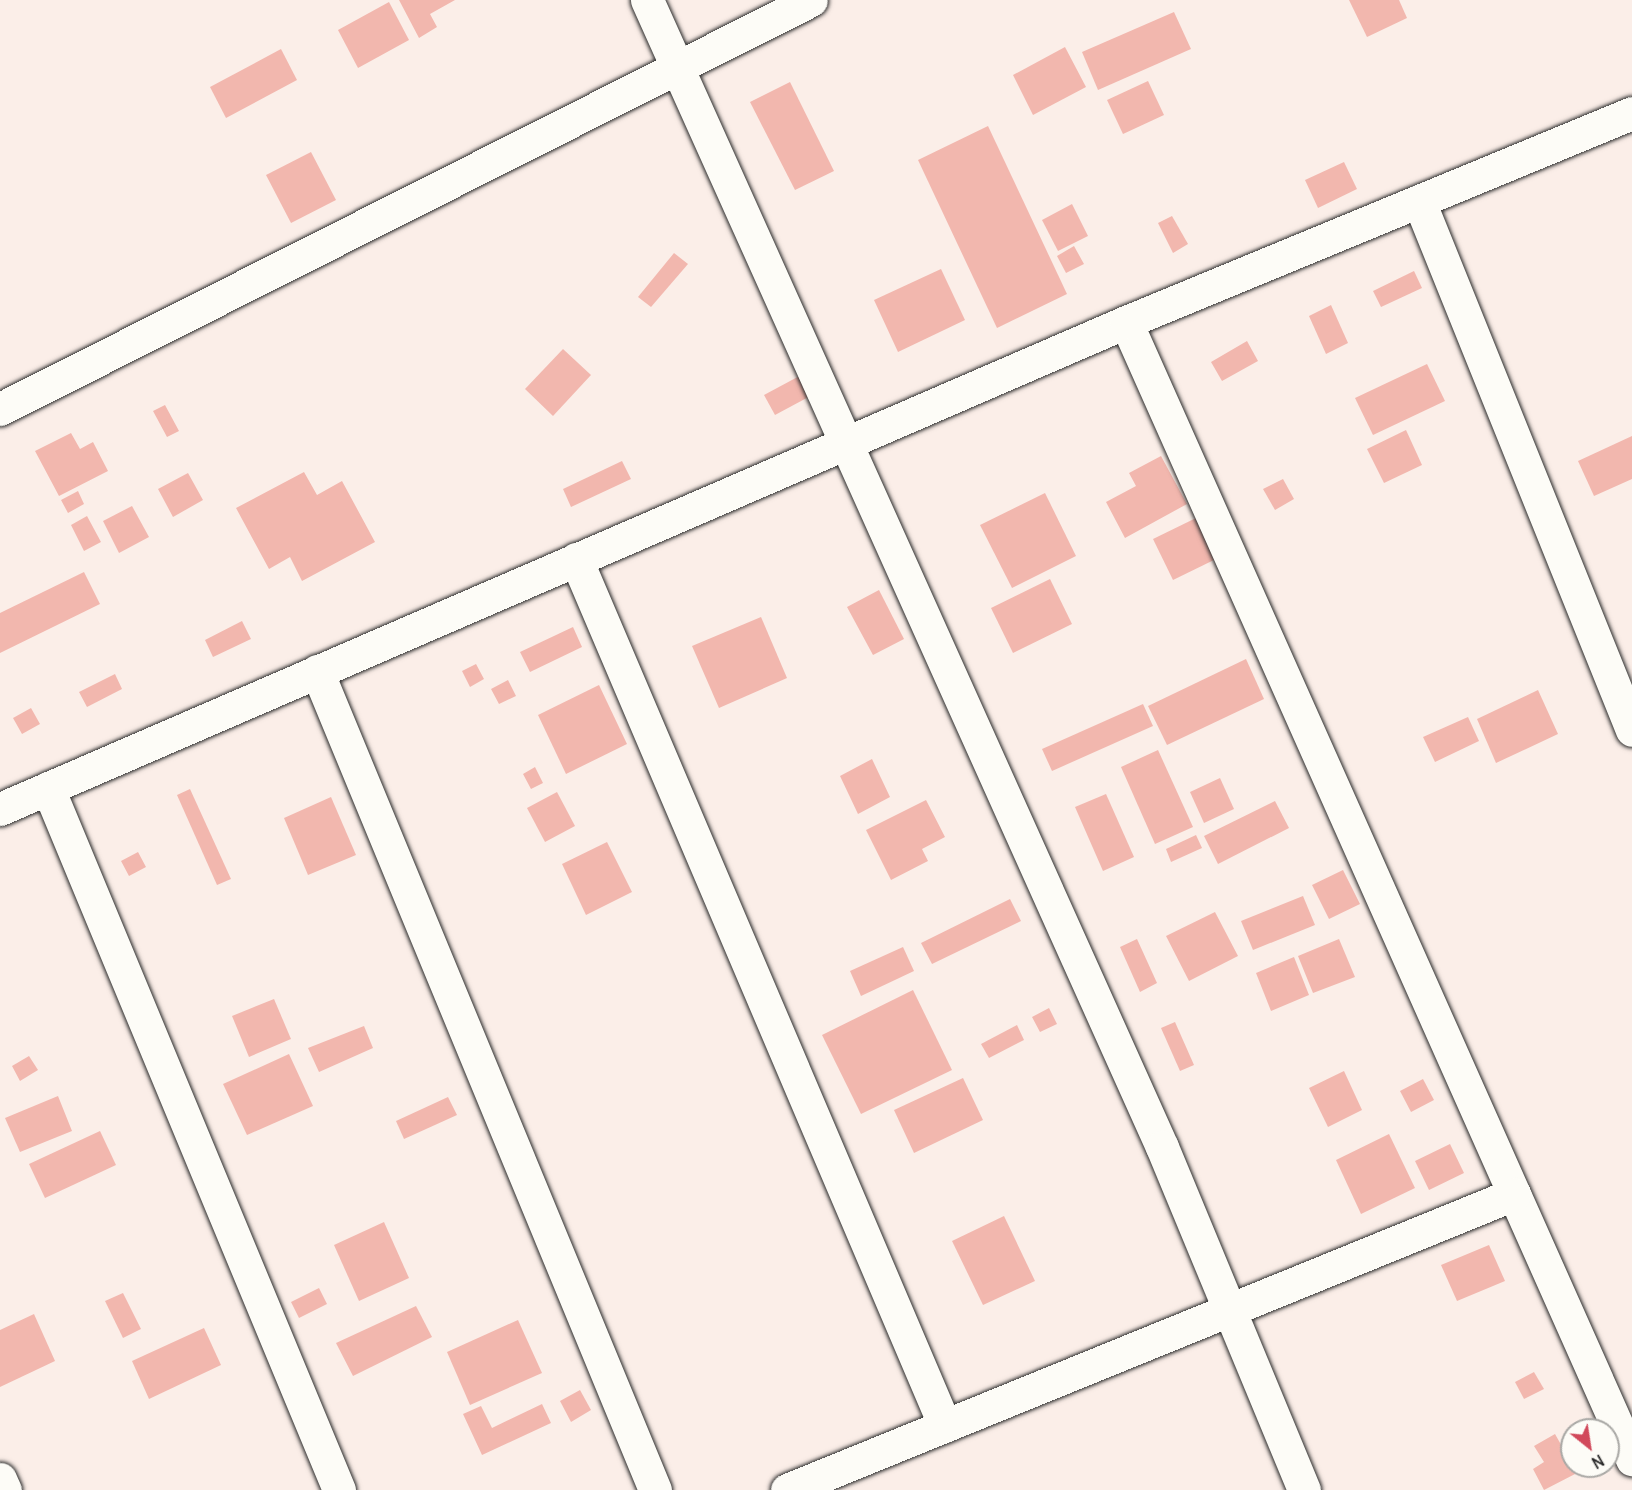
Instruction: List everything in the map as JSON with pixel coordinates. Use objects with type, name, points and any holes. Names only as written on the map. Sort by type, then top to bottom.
[{"type":"street","points":[[647,0],[680,66],[848,443],[1230,1310],[1304,1490]]},
{"type":"street","points":[[0,409],[811,0]]},
{"type":"street","points":[[0,809],[1126,322],[1632,113]]},
{"type":"street","points":[[1419,201],[1632,730]]},
{"type":"street","points":[[1126,322],[1632,1459]]},
{"type":"street","points":[[576,559],[945,1426]]},
{"type":"street","points":[[317,671],[655,1490]]},
{"type":"street","points":[[48,788],[339,1490]]},
{"type":"street","points":[[787,1490],[1514,1194]]},
{"type":"street","points":[[0,1479],[5,1490]]},
{"type":"building","points":[[399,0],[455,0],[430,14],[437,27],[419,38]]},
{"type":"building","points":[[1349,0],[1399,0],[1407,18],[1367,37]]},
{"type":"building","points":[[389,2],[409,40],[358,68],[338,30]]},
{"type":"building","points":[[1174,12],[1191,49],[1098,90],[1082,52]]},
{"type":"building","points":[[1065,47],[1086,87],[1033,115],[1013,75]]},
{"type":"building","points":[[281,49],[297,80],[226,118],[210,87]]},
{"type":"building","points":[[1148,81],[1164,115],[1123,134],[1107,100]]},
{"type":"building","points":[[790,82],[834,171],[795,190],[750,102]]},
{"type":"building","points":[[988,126],[1067,294],[997,328],[918,160]]},
{"type":"building","points":[[311,152],[336,200],[291,223],[266,175]]},
{"type":"building","points":[[1344,162],[1357,189],[1318,208],[1305,180]]},
{"type":"building","points":[[1072,204],[1088,236],[1058,251],[1042,220]]},
{"type":"building","points":[[1172,216],[1188,244],[1173,253],[1158,223]]},
{"type":"building","points":[[1074,246],[1084,264],[1066,273],[1057,256]]},
{"type":"building","points":[[674,253],[688,264],[651,307],[638,297]]},
{"type":"building","points":[[941,269],[965,320],[898,352],[874,300]]},
{"type":"building","points":[[1414,271],[1422,288],[1381,307],[1373,291]]},
{"type":"building","points":[[1331,305],[1348,343],[1326,354],[1309,316]]},
{"type":"building","points":[[1247,341],[1258,361],[1222,381],[1211,362]]},
{"type":"building","points":[[563,349],[591,375],[553,416],[525,389]]},
{"type":"building","points":[[1427,364],[1445,401],[1373,435],[1355,398]]},
{"type":"building","points":[[805,373],[816,393],[775,415],[764,395]]},
{"type":"building","points":[[165,405],[179,431],[167,437],[153,411]]},
{"type":"building","points":[[1406,430],[1422,465],[1384,483],[1367,449]]},
{"type":"building","points":[[71,433],[80,449],[93,442],[108,471],[59,496],[35,451]]},
{"type":"building","points":[[1632,436],[1632,479],[1594,496],[1578,461]]},
{"type":"building","points":[[1161,456],[1187,504],[1125,538],[1106,502],[1136,486],[1129,473]]},
{"type":"building","points":[[622,461],[631,479],[571,507],[563,489]]},
{"type":"building","points":[[304,472],[317,495],[342,481],[375,542],[302,581],[290,557],[269,569],[236,508]]},
{"type":"building","points":[[188,473],[203,500],[173,517],[158,489]]},
{"type":"building","points":[[1283,479],[1294,499],[1275,510],[1263,489]]},
{"type":"building","points":[[78,491],[84,504],[68,513],[61,500]]},
{"type":"building","points":[[1045,493],[1076,556],[1012,588],[980,525]]},
{"type":"building","points":[[132,506],[149,537],[119,553],[103,521]]},
{"type":"building","points":[[87,516],[101,542],[84,551],[71,525]]},
{"type":"building","points":[[1196,518],[1216,559],[1173,580],[1153,539]]},
{"type":"building","points":[[84,572],[100,604],[0,653],[0,613]]},
{"type":"building","points":[[1050,579],[1072,624],[1013,653],[991,608]]},
{"type":"building","points":[[879,590],[904,639],[873,655],[847,607]]},
{"type":"building","points":[[761,617],[787,678],[719,708],[692,646]]},
{"type":"building","points":[[242,621],[251,639],[213,657],[205,640]]},
{"type":"building","points":[[573,627],[582,647],[530,672],[520,652]]},
{"type":"building","points":[[1246,659],[1264,699],[1167,745],[1148,706]]},
{"type":"building","points":[[476,664],[484,679],[470,687],[462,671]]},
{"type":"building","points":[[115,674],[122,689],[87,707],[79,692]]},
{"type":"building","points":[[508,680],[516,696],[499,704],[491,689]]},
{"type":"building","points":[[599,685],[627,744],[566,774],[538,715]]},
{"type":"building","points":[[1538,690],[1558,734],[1496,763],[1477,719]]},
{"type":"building","points":[[1143,704],[1153,726],[1052,771],[1042,749]]},
{"type":"building","points":[[31,708],[40,724],[22,734],[13,718]]},
{"type":"building","points":[[1468,717],[1479,741],[1435,762],[1423,737]]},
{"type":"building","points":[[1158,750],[1193,827],[1155,844],[1121,767]]},
{"type":"building","points":[[872,759],[890,797],[858,814],[840,776]]},
{"type":"building","points":[[535,767],[543,783],[531,789],[523,774]]},
{"type":"building","points":[[1220,778],[1234,809],[1204,823],[1190,792]]},
{"type":"building","points":[[190,789],[231,879],[217,885],[177,795]]},
{"type":"building","points":[[557,792],[575,826],[545,842],[527,808]]},
{"type":"building","points":[[1106,794],[1134,857],[1103,871],[1075,807]]},
{"type":"building","points":[[331,797],[356,855],[308,875],[284,818]]},
{"type":"building","points":[[926,800],[945,837],[922,849],[928,861],[891,880],[866,830]]},
{"type":"building","points":[[1275,801],[1289,828],[1218,864],[1204,836]]},
{"type":"building","points":[[1196,835],[1202,848],[1171,862],[1166,849]]},
{"type":"building","points":[[607,842],[632,892],[586,915],[562,864]]},
{"type":"building","points":[[138,852],[146,867],[129,876],[121,861]]},
{"type":"building","points":[[1343,870],[1360,904],[1329,919],[1312,885]]},
{"type":"building","points":[[1303,896],[1315,925],[1253,950],[1241,921]]},
{"type":"building","points":[[1010,899],[1021,921],[932,964],[921,943]]},
{"type":"building","points":[[1215,912],[1238,956],[1189,981],[1166,936]]},
{"type":"building","points":[[1137,939],[1157,983],[1140,992],[1120,947]]},
{"type":"building","points":[[1339,939],[1355,977],[1313,993],[1298,956]]},
{"type":"building","points":[[903,947],[914,971],[861,996],[850,971]]},
{"type":"building","points":[[1294,957],[1309,995],[1271,1011],[1256,973]]},
{"type":"building","points":[[913,990],[952,1070],[861,1114],[822,1035]]},
{"type":"building","points":[[274,999],[291,1039],[249,1057],[232,1016]]},
{"type":"building","points":[[1049,1008],[1057,1024],[1040,1032],[1032,1017]]},
{"type":"building","points":[[1175,1022],[1194,1065],[1180,1071],[1161,1028]]},
{"type":"building","points":[[1017,1025],[1024,1040],[989,1058],[981,1044]]},
{"type":"building","points":[[364,1026],[373,1048],[319,1072],[308,1048]]},
{"type":"building","points":[[289,1054],[313,1106],[247,1135],[223,1084]]},
{"type":"building","points":[[29,1056],[38,1070],[20,1081],[12,1066]]},
{"type":"building","points":[[1344,1071],[1362,1110],[1328,1127],[1309,1088]]},
{"type":"building","points":[[963,1078],[983,1120],[914,1153],[894,1110]]},
{"type":"building","points":[[1423,1079],[1434,1100],[1411,1112],[1400,1091]]},
{"type":"building","points":[[58,1096],[72,1131],[20,1152],[5,1118]]},
{"type":"building","points":[[448,1097],[457,1115],[404,1139],[396,1121]]},
{"type":"building","points":[[100,1131],[116,1165],[45,1198],[29,1164]]},
{"type":"building","points":[[1389,1134],[1415,1188],[1361,1214],[1336,1160]]},
{"type":"building","points":[[1450,1144],[1464,1173],[1429,1190],[1415,1161]]},
{"type":"building","points":[[1004,1216],[1035,1281],[983,1305],[952,1241]]},
{"type":"building","points":[[384,1222],[409,1278],[359,1301],[334,1245]]},
{"type":"building","points":[[1489,1245],[1505,1281],[1457,1301],[1441,1265]]},
{"type":"building","points":[[319,1288],[327,1304],[299,1318],[291,1302]]},
{"type":"building","points":[[123,1293],[141,1329],[123,1338],[105,1301]]},
{"type":"building","points":[[416,1306],[432,1337],[353,1376],[336,1343]]},
{"type":"building","points":[[34,1314],[55,1361],[0,1387],[0,1330]]},
{"type":"building","points":[[518,1320],[542,1373],[470,1405],[447,1352]]},
{"type":"building","points":[[204,1328],[221,1365],[149,1399],[132,1361]]},
{"type":"building","points":[[1534,1372],[1544,1389],[1524,1399],[1515,1382]]},
{"type":"building","points":[[580,1390],[591,1410],[571,1422],[560,1401]]},
{"type":"building","points":[[542,1404],[551,1423],[482,1455],[463,1414],[481,1406],[492,1428]]},
{"type":"building","points":[[1555,1434],[1560,1443],[1560,1478],[1567,1478],[1544,1490],[1533,1469],[1544,1462],[1534,1446]]}]
